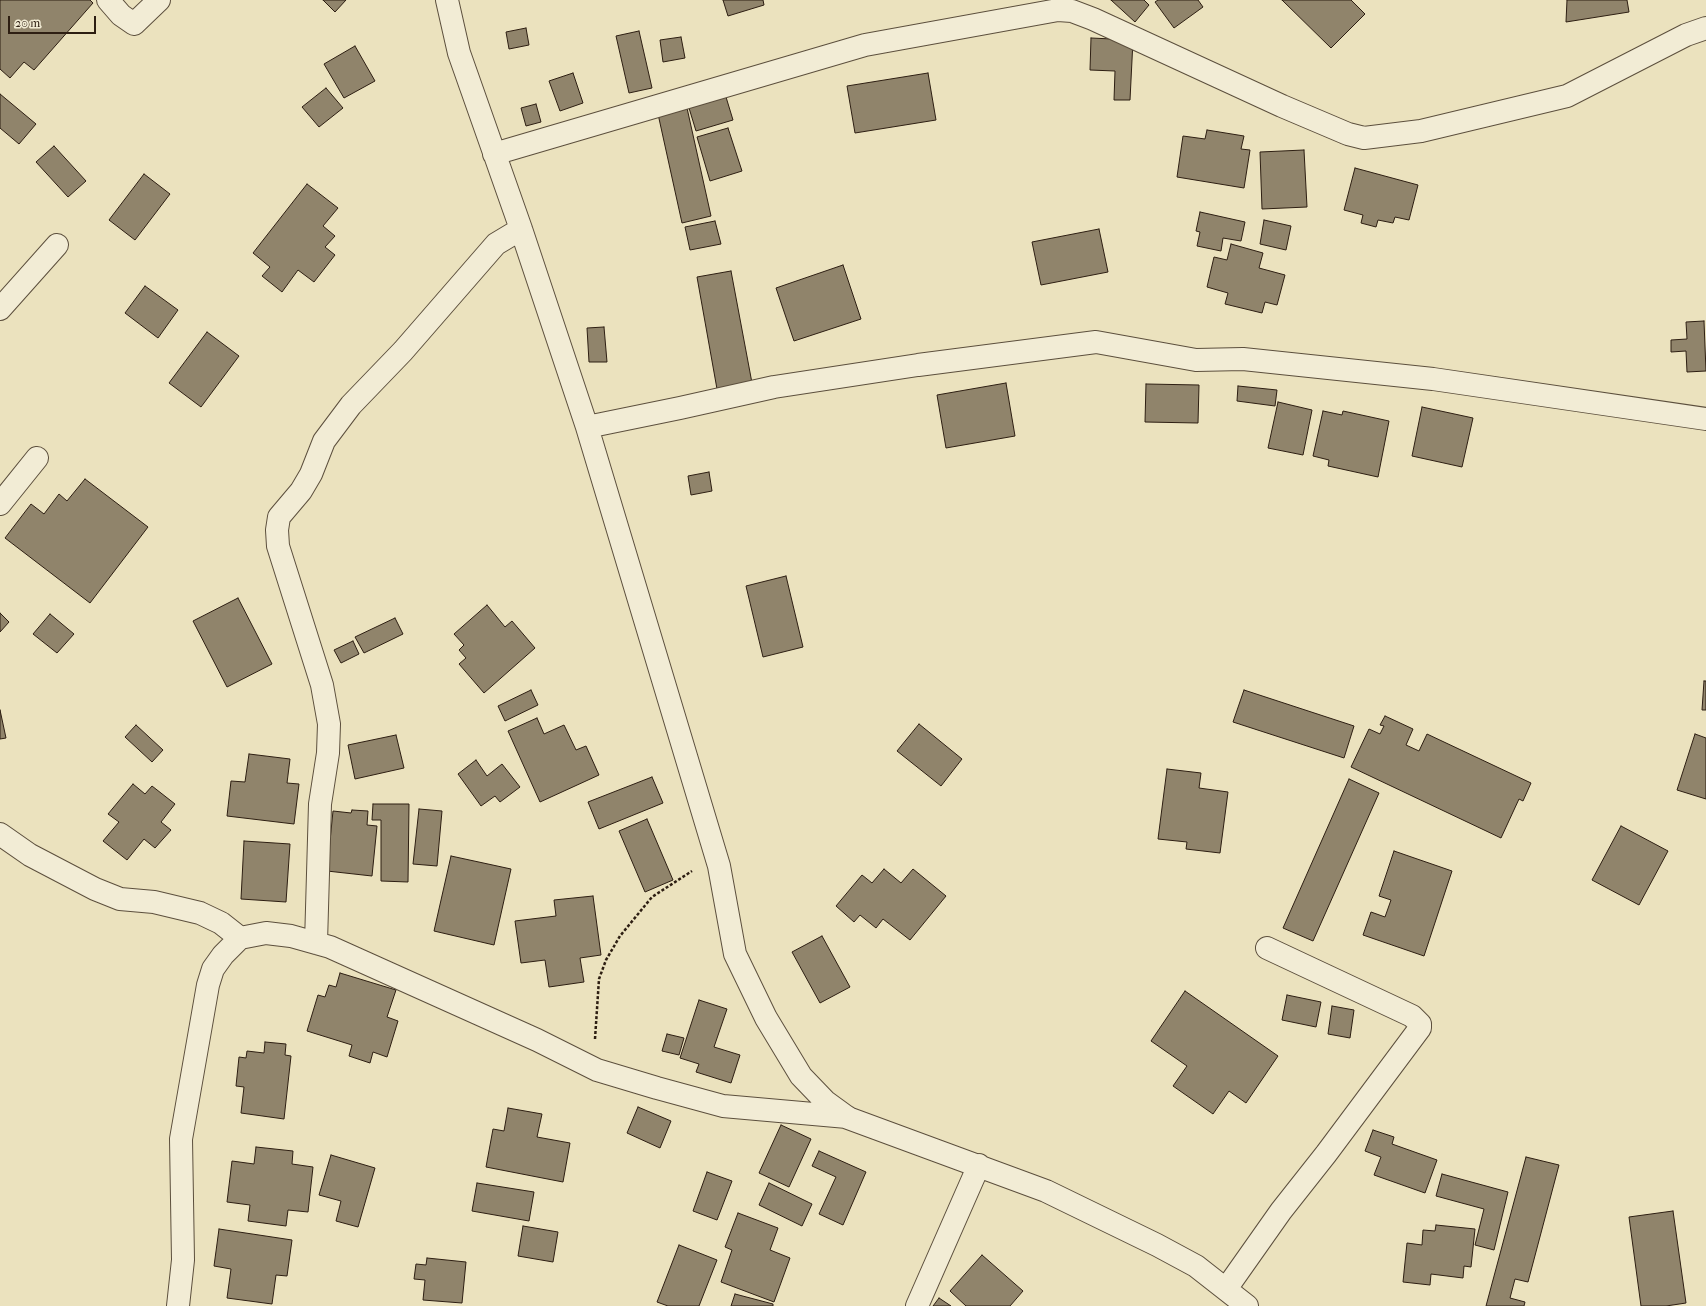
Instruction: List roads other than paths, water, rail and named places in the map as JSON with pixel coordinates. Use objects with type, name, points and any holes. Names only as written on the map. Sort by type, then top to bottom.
[{"type":"street","points":[[108,0],[121,15],[134,24],[159,0]]},
{"type":"street","points":[[447,0],[459,54],[521,229],[587,427],[716,855],[735,954],[766,1018],[801,1076],[826,1102],[848,1118]]},
{"type":"street","points":[[494,154],[865,44],[1058,10],[1072,11],[1083,7],[1282,106],[1348,134],[1364,138],[1421,131],[1567,96],[1680,38],[1706,28]]},
{"type":"street","points":[[316,943],[320,804],[328,752],[329,724],[322,685],[278,546],[277,530],[279,517],[301,491],[311,474],[324,441],[351,405],[403,351],[496,244],[521,229]]},
{"type":"street","points":[[0,309],[57,245]]},
{"type":"street","points":[[587,427],[774,387],[918,365],[1096,342],[1196,360],[1243,359],[1433,379],[1706,419]]},
{"type":"street","points":[[0,504],[37,458]]},
{"type":"street","points":[[0,834],[30,855],[95,889],[120,898],[154,902],[200,913],[221,923],[240,938]]},
{"type":"street","points":[[178,1306],[183,1260],[181,1139],[208,985],[213,969],[223,955],[240,938],[266,933],[291,936],[330,947],[439,995],[596,1070],[723,1106],[848,1118],[980,1165],[1046,1191],[1158,1245],[1196,1266],[1247,1306]]},
{"type":"street","points":[[1226,1289],[1281,1211],[1331,1148],[1420,1028],[1420,1024],[1412,1016],[1267,948]]},
{"type":"street","points":[[917,1306],[980,1165]]}]
